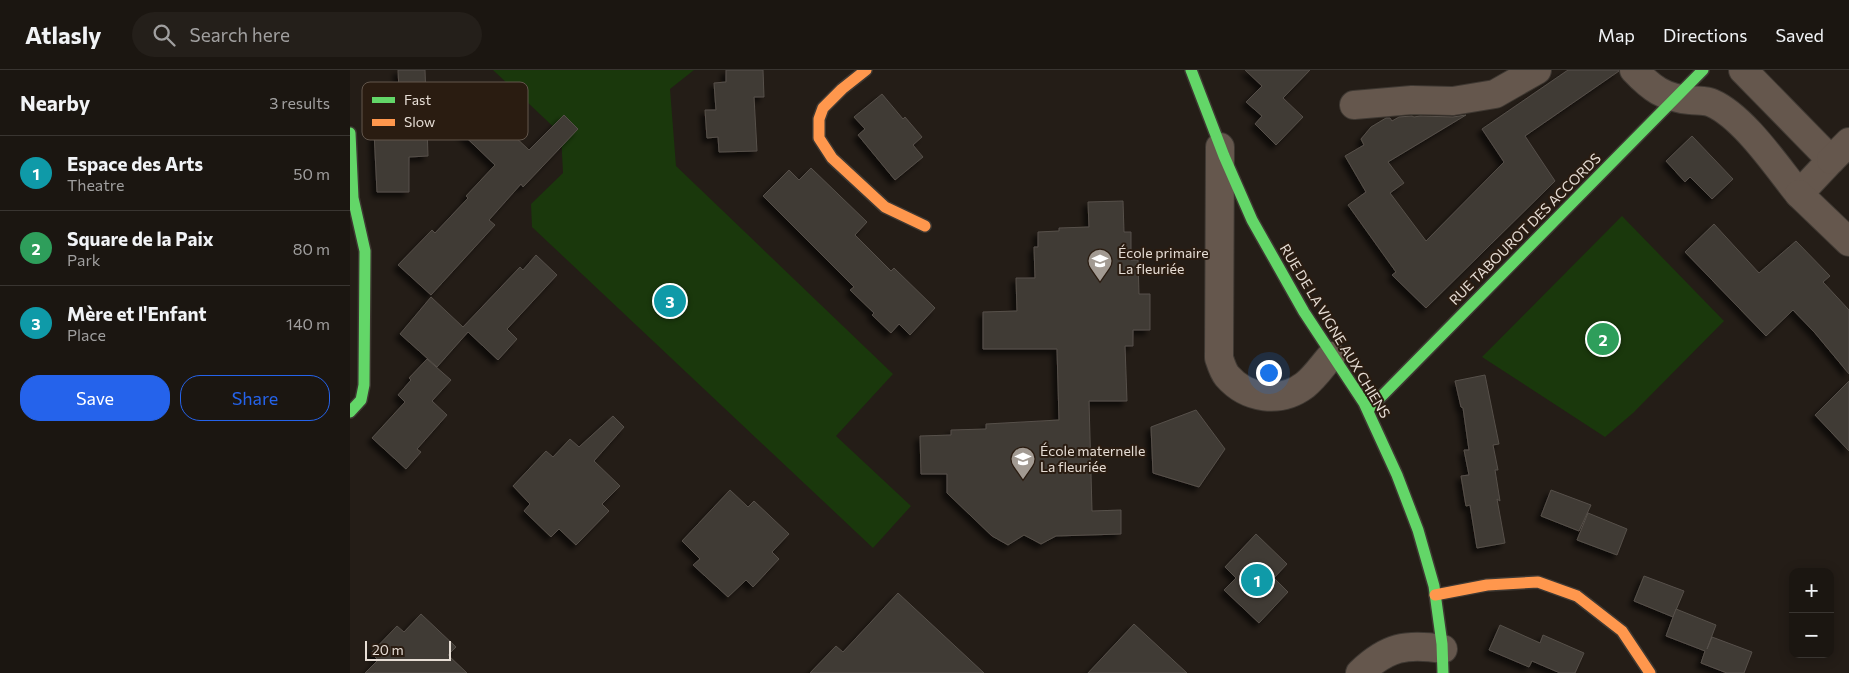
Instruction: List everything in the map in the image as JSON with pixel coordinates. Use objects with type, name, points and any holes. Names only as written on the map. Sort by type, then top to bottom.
[{"type":"street","points":[[866,70],[842,89],[824,108],[819,119],[819,138],[832,158],[885,207],[925,226]]},
{"type":"street","name":"RUE DE LA VIGNE AUX CHIENS","points":[[1191,70],[1220,147],[1263,240],[1331,356],[1352,383],[1368,410],[1402,485],[1428,561],[1435,594],[1443,661]]},
{"type":"street","points":[[1354,105],[1412,100],[1453,101],[1495,94],[1537,70]]},
{"type":"street","points":[[1634,70],[1653,89],[1675,99],[1711,102],[1739,121],[1799,194],[1849,242]]},
{"type":"street","name":"RUE TABOUROT DES ACCORDS","points":[[1368,410],[1703,70]]},
{"type":"street","points":[[1743,70],[1840,151],[1799,194]]},
{"type":"street","points":[[350,133],[353,198],[365,251],[364,385],[360,400],[350,412]]},
{"type":"street","points":[[1220,147],[1219,358],[1226,374],[1237,385],[1252,394],[1267,397],[1282,396],[1294,392],[1306,384],[1331,356]]},
{"type":"street","points":[[1435,594],[1487,585],[1538,582],[1577,596],[1622,631],[1650,673]]},
{"type":"street","points":[[1360,673],[1381,655],[1393,649],[1407,646],[1424,646],[1443,661]]},
{"type":"green space","points":[[493,70],[694,70],[670,89],[676,166],[893,374],[836,436],[911,506],[873,548],[532,227],[531,204],[563,173],[561,134],[528,103],[528,82],[506,82]]},
{"type":"green space","points":[[1622,216],[1724,321],[1633,413],[1605,437],[1482,357]]},
{"type":"building","points":[[398,70],[425,70],[425,82],[399,82]]},
{"type":"building","points":[[726,70],[763,70],[764,97],[754,97],[757,151],[719,152],[718,137],[707,138],[705,110],[716,110],[714,83],[726,82]]},
{"type":"building","points":[[1245,70],[1310,70],[1283,98],[1303,117],[1276,145],[1255,124],[1262,116],[1246,102],[1262,86]]},
{"type":"building","points":[[1568,70],[1619,71],[1525,136],[1555,181],[1426,308],[1392,275],[1396,272],[1348,205],[1366,192],[1345,156],[1364,145],[1361,139],[1371,127],[1386,118],[1390,118],[1392,121],[1399,117],[1453,117],[1466,115],[1388,162],[1404,183],[1390,193],[1426,241],[1504,162],[1482,129]]},
{"type":"building","points":[[882,94],[903,119],[905,117],[922,137],[913,145],[923,157],[895,180],[858,135],[865,129],[854,117]]},
{"type":"building","points":[[564,115],[578,129],[523,187],[521,184],[489,220],[495,225],[431,295],[398,265],[432,230],[435,233],[468,198],[466,196],[495,165],[469,140],[518,140],[529,150]]},
{"type":"building","points":[[1692,136],[1733,179],[1712,199],[1690,177],[1685,182],[1666,161]]},
{"type":"building","points":[[374,140],[427,140],[428,156],[409,157],[409,192],[377,192]]},
{"type":"building","points":[[811,168],[867,222],[855,235],[891,271],[894,268],[935,308],[910,335],[899,324],[891,333],[850,290],[854,287],[763,196],[789,170],[799,180]]},
{"type":"building","points":[[1123,201],[1124,232],[1131,232],[1131,260],[1138,260],[1139,294],[1150,294],[1150,330],[1133,330],[1133,346],[1125,346],[1127,401],[1089,401],[1092,511],[1121,510],[1121,534],[1056,536],[1041,544],[1024,535],[1008,545],[992,536],[947,493],[947,474],[921,474],[920,436],[951,435],[951,430],[986,429],[986,424],[1059,420],[1057,349],[983,349],[983,312],[1017,311],[1016,278],[1035,278],[1034,247],[1038,247],[1038,232],[1059,231],[1059,228],[1089,227],[1088,202]]},
{"type":"building","points":[[1714,224],[1759,273],[1796,241],[1830,276],[1823,282],[1849,310],[1849,374],[1793,310],[1766,336],[1685,252]]},
{"type":"building","points":[[536,255],[557,275],[507,329],[517,339],[498,360],[468,332],[437,367],[400,334],[431,297],[463,327],[520,267],[523,270]]},
{"type":"building","points":[[427,359],[451,380],[432,401],[447,415],[417,449],[421,452],[406,469],[372,438],[405,402],[398,395],[411,380],[409,378]]},
{"type":"building","points":[[1485,375],[1499,444],[1493,445],[1498,470],[1495,470],[1500,501],[1497,499],[1505,543],[1477,548],[1470,505],[1466,506],[1461,476],[1469,475],[1464,450],[1469,450],[1463,408],[1461,407],[1455,381]]},
{"type":"building","points":[[1849,381],[1849,451],[1815,415]]},
{"type":"building","points":[[1196,410],[1225,449],[1199,487],[1153,473],[1151,427]]},
{"type":"building","points":[[613,416],[624,427],[594,461],[620,486],[602,504],[609,511],[576,545],[559,529],[551,537],[524,511],[530,504],[513,486],[546,451],[553,457],[570,439],[579,447]]},
{"type":"building","points":[[730,490],[748,507],[754,501],[789,534],[772,552],[779,559],[753,587],[746,580],[728,597],[693,565],[700,559],[682,541]]},
{"type":"building","points":[[1551,490],[1591,505],[1579,531],[1541,516]]},
{"type":"building","points":[[1588,513],[1627,529],[1617,555],[1577,540]]},
{"type":"building","points":[[1256,534],[1287,564],[1274,578],[1288,592],[1259,623],[1224,590],[1236,578],[1225,567]]},
{"type":"building","points":[[1644,576],[1684,591],[1673,617],[1634,601]]},
{"type":"building","points":[[898,593],[984,673],[810,673],[836,646],[843,652]]},
{"type":"building","points":[[1676,609],[1716,625],[1707,649],[1712,637],[1752,652],[1744,673],[1727,673],[1701,663],[1705,651],[1666,636]]},
{"type":"building","points":[[421,614],[456,647],[448,655],[467,673],[365,673],[378,660],[371,653],[397,626],[404,632]]},
{"type":"building","points":[[1134,624],[1187,673],[1088,673]]},
{"type":"building","points":[[1500,625],[1540,643],[1543,635],[1584,653],[1575,673],[1560,673],[1532,661],[1529,667],[1489,650]]},
{"type":"traffic: fast","points":[[1191,70],[1224,156],[1252,220],[1304,312],[1364,403],[1397,475],[1418,530],[1434,586],[1442,644],[1443,673]]},
{"type":"traffic: fast","points":[[1368,410],[1703,70]]},
{"type":"traffic: fast","points":[[350,133],[353,198],[365,251],[364,385],[361,400],[350,412]]},
{"type":"traffic: slow","points":[[866,70],[842,89],[823,108],[819,119],[819,138],[832,158],[885,207],[925,226]]},
{"type":"traffic: slow","points":[[1435,595],[1487,585],[1538,582],[1577,596],[1622,631],[1650,673]]},
{"type":"place","name":"École primaire La fleuriée","points":[[1100,282]]},
{"type":"place","name":"Mère et l'Enfant","points":[[670,301]]},
{"type":"place","name":"Square de la Paix","points":[[1603,339]]},
{"type":"place","name":"École maternelle La fleuriée","points":[[1023,480]]},
{"type":"place","name":"Espace des Arts","points":[[1257,580]]}]
